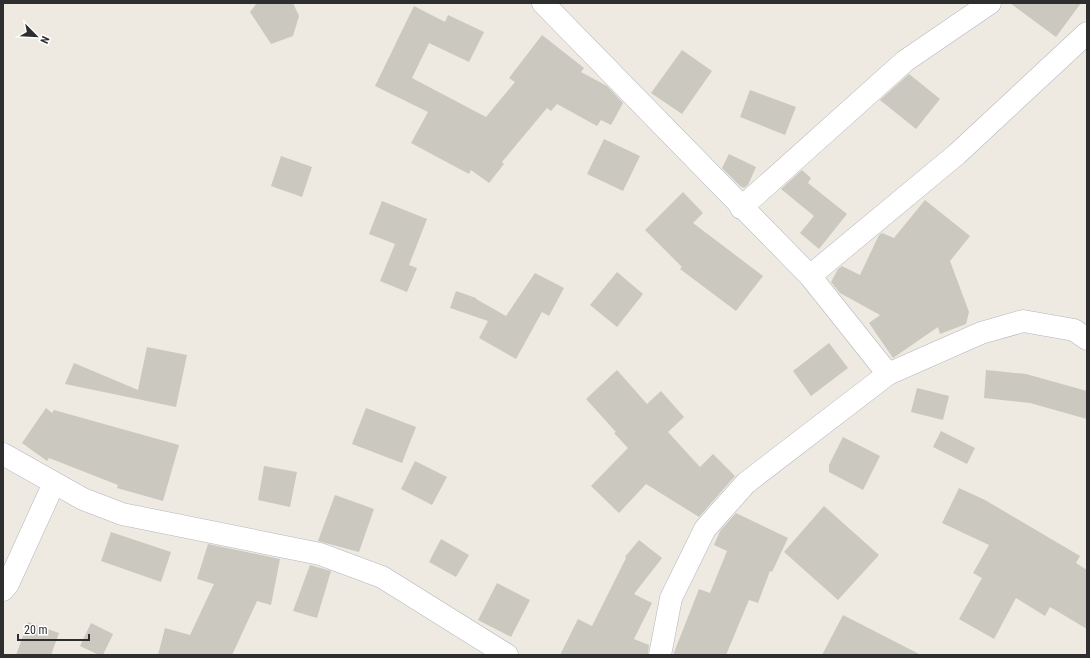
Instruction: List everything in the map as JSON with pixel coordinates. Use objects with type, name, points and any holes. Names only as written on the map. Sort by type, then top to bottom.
[{"type":"street","points":[[543,3],[629,90],[741,208],[810,276],[888,374]]},
{"type":"street","points":[[741,208],[905,60],[990,3]]},
{"type":"street","points":[[810,276],[957,154],[1087,33]]},
{"type":"street","points":[[660,655],[670,598],[705,529],[746,483],[888,374],[981,333],[1023,321],[1083,331]]},
{"type":"street","points":[[3,454],[83,499],[122,514],[320,554],[382,577],[507,655]]},
{"type":"street","points":[[3,590],[8,584],[54,483]]},
{"type":"building","points":[[257,3],[293,3],[299,16],[293,36],[271,44],[250,12]]},
{"type":"building","points":[[1010,3],[1081,3],[1056,37]]},
{"type":"building","points":[[414,6],[445,22],[448,15],[484,32],[469,62],[429,43],[412,78],[486,117],[515,82],[509,78],[542,35],[584,68],[581,72],[607,86],[623,103],[611,125],[601,120],[597,126],[557,104],[551,111],[547,108],[502,162],[504,164],[489,183],[471,170],[469,174],[411,143],[428,112],[375,86]]},
{"type":"building","points":[[682,50],[712,71],[682,114],[651,93]]},
{"type":"building","points":[[909,74],[940,99],[916,129],[880,100]]},
{"type":"building","points":[[750,90],[796,107],[785,135],[740,117]]},
{"type":"building","points":[[604,139],[640,156],[623,191],[587,174]]},
{"type":"building","points":[[729,154],[756,167],[748,185],[744,188],[740,186],[722,168]]},
{"type":"building","points":[[281,156],[312,167],[302,197],[271,186]]},
{"type":"building","points":[[802,170],[811,178],[808,183],[847,214],[819,249],[800,233],[814,216],[781,189]]},
{"type":"building","points":[[683,192],[703,213],[693,223],[763,276],[736,311],[680,269],[682,267],[645,230]]},
{"type":"building","points":[[925,200],[970,236],[950,261],[969,312],[966,324],[940,334],[938,327],[893,358],[869,323],[880,315],[840,293],[831,282],[838,269],[842,266],[860,275],[879,235],[882,233],[894,238]]},
{"type":"building","points":[[382,201],[427,219],[409,265],[417,268],[407,292],[380,281],[395,244],[369,234]]},
{"type":"building","points":[[617,272],[643,294],[617,327],[590,305]]},
{"type":"building","points":[[535,273],[564,288],[549,316],[542,312],[516,359],[479,338],[488,321],[450,308],[456,291],[476,298],[506,316]]},
{"type":"building","points":[[829,343],[848,368],[811,396],[793,371]]},
{"type":"building","points":[[147,347],[187,355],[176,407],[65,384],[74,363],[138,390]]},
{"type":"building","points":[[617,370],[647,404],[661,391],[684,417],[668,432],[700,467],[713,454],[735,476],[699,517],[646,484],[619,513],[591,486],[628,448],[614,433],[616,432],[586,399]]},
{"type":"building","points":[[986,370],[1026,374],[1087,391],[1087,419],[1030,403],[984,398]]},
{"type":"building","points":[[917,388],[949,396],[943,420],[911,412]]},
{"type":"building","points":[[46,408],[52,413],[54,410],[179,445],[163,501],[117,488],[118,485],[49,458],[47,461],[22,443]]},
{"type":"building","points":[[366,408],[416,427],[402,463],[352,444]]},
{"type":"building","points":[[941,431],[975,448],[967,464],[933,447]]},
{"type":"building","points":[[843,437],[880,456],[863,490],[829,472],[829,465]]},
{"type":"building","points":[[415,461],[447,477],[432,505],[401,489]]},
{"type":"building","points":[[264,466],[297,472],[290,507],[258,500]]},
{"type":"building","points":[[959,488],[985,500],[1080,556],[1076,563],[1087,570],[1087,629],[1050,607],[1045,616],[1016,598],[994,639],[959,619],[982,578],[973,573],[989,545],[942,523]]},
{"type":"building","points":[[335,495],[374,509],[359,552],[318,541]]},
{"type":"building","points":[[824,506],[879,555],[838,600],[784,552]]},
{"type":"building","points":[[736,513],[788,538],[772,572],[770,571],[758,603],[749,600],[726,655],[673,655],[699,589],[710,593],[727,551],[714,545],[720,531]]},
{"type":"building","points":[[111,532],[171,552],[161,582],[101,561]]},
{"type":"building","points":[[441,539],[469,555],[456,577],[429,562]]},
{"type":"building","points":[[639,540],[662,558],[634,594],[652,603],[634,639],[649,645],[648,655],[560,655],[578,619],[592,626],[626,558],[625,557]]},
{"type":"building","points":[[208,544],[280,559],[271,605],[257,601],[232,655],[158,655],[165,628],[190,635],[214,584],[197,579]]},
{"type":"building","points":[[310,565],[331,571],[317,618],[293,611]]},
{"type":"building","points":[[497,583],[530,600],[511,637],[478,620]]},
{"type":"building","points":[[843,615],[921,655],[822,655]]},
{"type":"building","points":[[28,622],[59,633],[51,655],[16,655]]},
{"type":"building","points":[[91,623],[113,634],[103,655],[99,655],[80,646]]}]
